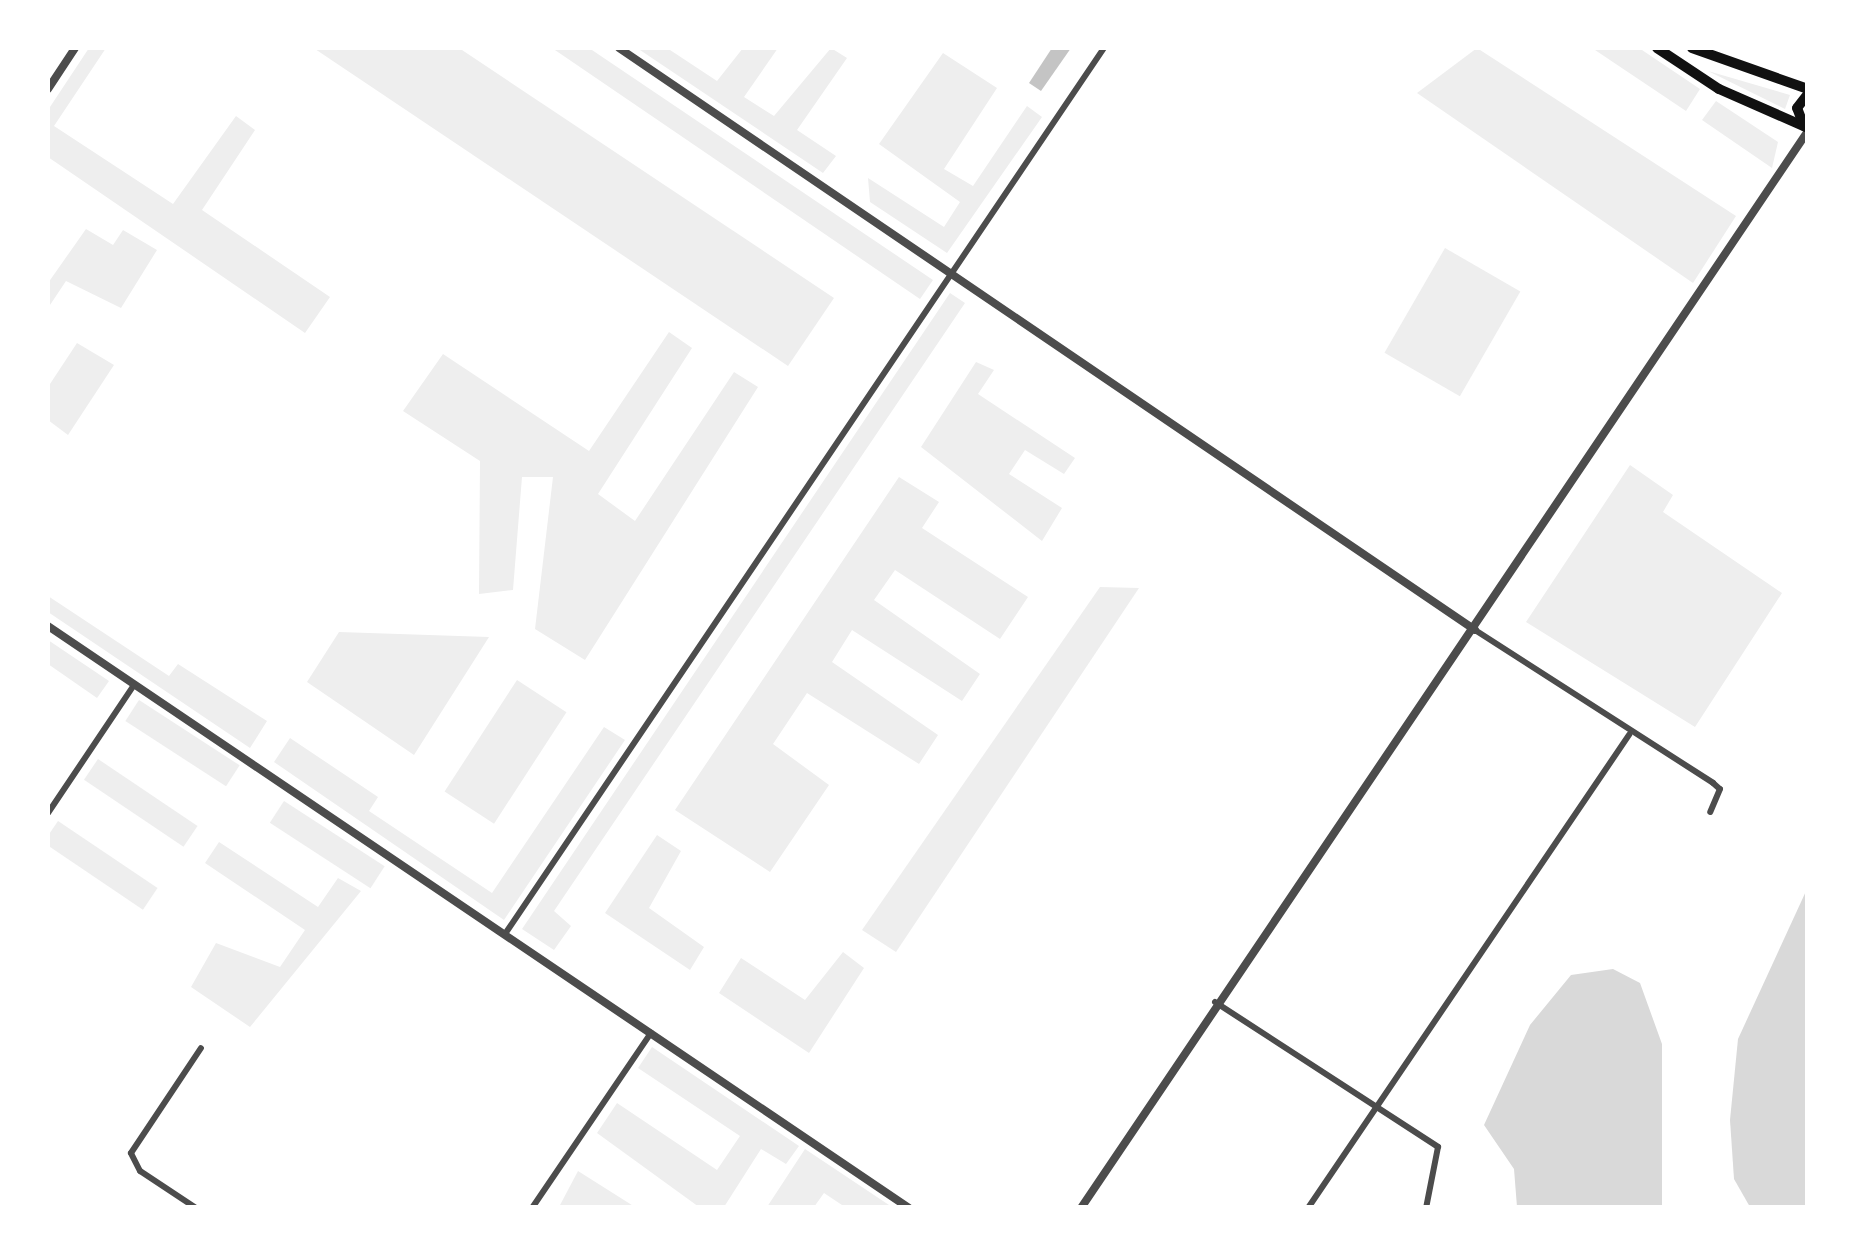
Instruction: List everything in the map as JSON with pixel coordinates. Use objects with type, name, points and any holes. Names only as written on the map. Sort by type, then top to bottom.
[{"type":"main road","points":[[1657,48],[1719,89],[1808,129]]},
{"type":"main road","points":[[1692,48],[1808,91],[1796,108],[1808,129]]},
{"type":"street","points":[[48,89],[76,48]]},
{"type":"street","points":[[619,48],[1629,735],[1713,783],[1720,790],[1710,812]]},
{"type":"street","points":[[507,931],[1104,48]]},
{"type":"street","points":[[1080,1208],[1215,1002],[1474,630],[1808,129]]},
{"type":"street","points":[[48,626],[507,931],[651,1034],[909,1208]]},
{"type":"street","points":[[48,813],[134,685]]},
{"type":"street","points":[[1308,1208],[1629,735]]},
{"type":"street","points":[[1215,1002],[1438,1147],[1426,1208]]},
{"type":"street","points":[[532,1208],[651,1034]]},
{"type":"street","points":[[196,1208],[140,1171],[131,1153],[201,1048]]},
{"type":"shaded area","points":[[89,48],[106,48],[54,126],[173,204],[236,116],[255,130],[202,210],[330,297],[305,333],[48,157],[48,110]]},
{"type":"shaded area","points":[[459,48],[834,298],[788,366],[315,49]]},
{"type":"shaded area","points":[[552,48],[589,48],[933,280],[920,299]]},
{"type":"shaded area","points":[[637,48],[667,48],[717,81],[743,48],[778,48],[744,97],[774,116],[831,48],[847,58],[797,130],[836,156],[823,173]]},
{"type":"shaded area","points":[[1477,48],[1736,216],[1693,283],[1417,93]]},
{"type":"shaded area","points":[[1592,48],[1639,48],[1700,89],[1686,111]]},
{"type":"shaded area","points":[[943,53],[997,88],[944,169],[973,186],[1027,106],[1042,117],[947,253],[870,202],[868,178],[944,227],[960,202],[879,144]]},
{"type":"shaded area","points":[[1708,71],[1790,95],[1785,109]]},
{"type":"shaded area","points":[[1716,101],[1778,142],[1772,168],[1702,120]]},
{"type":"shaded area","points":[[86,229],[113,245],[123,230],[157,250],[121,308],[66,281],[48,308],[48,283]]},
{"type":"shaded area","points":[[1445,248],[1520,292],[1460,396],[1384,353]]},
{"type":"shaded area","points":[[950,293],[965,303],[554,911],[571,926],[554,950],[522,929]]},
{"type":"shaded area","points":[[669,332],[692,348],[598,494],[635,521],[734,372],[758,387],[585,660],[535,629],[553,477],[522,477],[513,590],[479,594],[480,461],[403,411],[443,354],[589,451]]},
{"type":"shaded area","points":[[77,343],[114,365],[68,435],[48,420],[48,387]]},
{"type":"shaded area","points":[[976,362],[994,370],[978,394],[1075,458],[1064,474],[1025,450],[1009,474],[1062,508],[1042,541],[921,447]]},
{"type":"shaded area","points":[[1630,465],[1673,495],[1663,512],[1782,593],[1695,727],[1526,622]]},
{"type":"shaded area","points":[[899,477],[939,502],[922,528],[1028,597],[1000,639],[895,570],[874,600],[980,674],[962,701],[852,630],[832,662],[938,735],[919,764],[807,693],[773,744],[829,785],[770,872],[675,810]]},
{"type":"shaded area","points":[[1100,587],[1139,588],[896,952],[862,930]]},
{"type":"shaded area","points":[[48,596],[169,676],[178,664],[267,721],[250,748],[48,612]]},
{"type":"shaded area","points":[[339,632],[489,637],[414,755],[307,682]]},
{"type":"shaded area","points":[[48,640],[109,681],[97,698],[48,664]]},
{"type":"shaded area","points":[[517,680],[566,712],[494,824],[445,792]]},
{"type":"shaded area","points":[[139,700],[240,765],[226,786],[125,721]]},
{"type":"shaded area","points":[[604,727],[625,740],[504,920],[274,762],[290,738],[378,797],[369,811],[492,893]]},
{"type":"shaded area","points":[[98,759],[197,826],[184,847],[84,780]]},
{"type":"shaded area","points":[[284,801],[385,866],[370,888],[270,823]]},
{"type":"shaded area","points":[[58,821],[157,888],[143,910],[48,846],[48,836]]},
{"type":"shaded area","points":[[657,835],[681,851],[649,908],[704,947],[690,970],[605,913]]},
{"type":"shaded area","points":[[219,842],[318,907],[338,878],[361,891],[250,1027],[191,987],[216,943],[280,967],[305,930],[205,863]]},
{"type":"shaded area","points":[[1807,889],[1807,1207],[1750,1207],[1734,1179],[1730,1120],[1738,1039]]},
{"type":"shaded area","points":[[843,952],[864,968],[809,1053],[719,993],[741,958],[805,1000]]},
{"type":"shaded area","points":[[1613,969],[1640,983],[1662,1044],[1662,1207],[1517,1207],[1514,1169],[1484,1125],[1530,1025],[1571,975]]},
{"type":"shaded area","points":[[652,1047],[799,1146],[786,1164],[761,1149],[724,1207],[699,1207],[597,1133],[617,1103],[717,1170],[740,1136],[638,1068]]},
{"type":"shaded area","points":[[805,1149],[892,1207],[845,1207],[824,1193],[814,1207],[767,1207]]},
{"type":"shaded area","points":[[578,1171],[635,1207],[559,1207]]},
{"type":"building","points":[[1052,48],[1071,48],[1041,91],[1029,83]]}]
